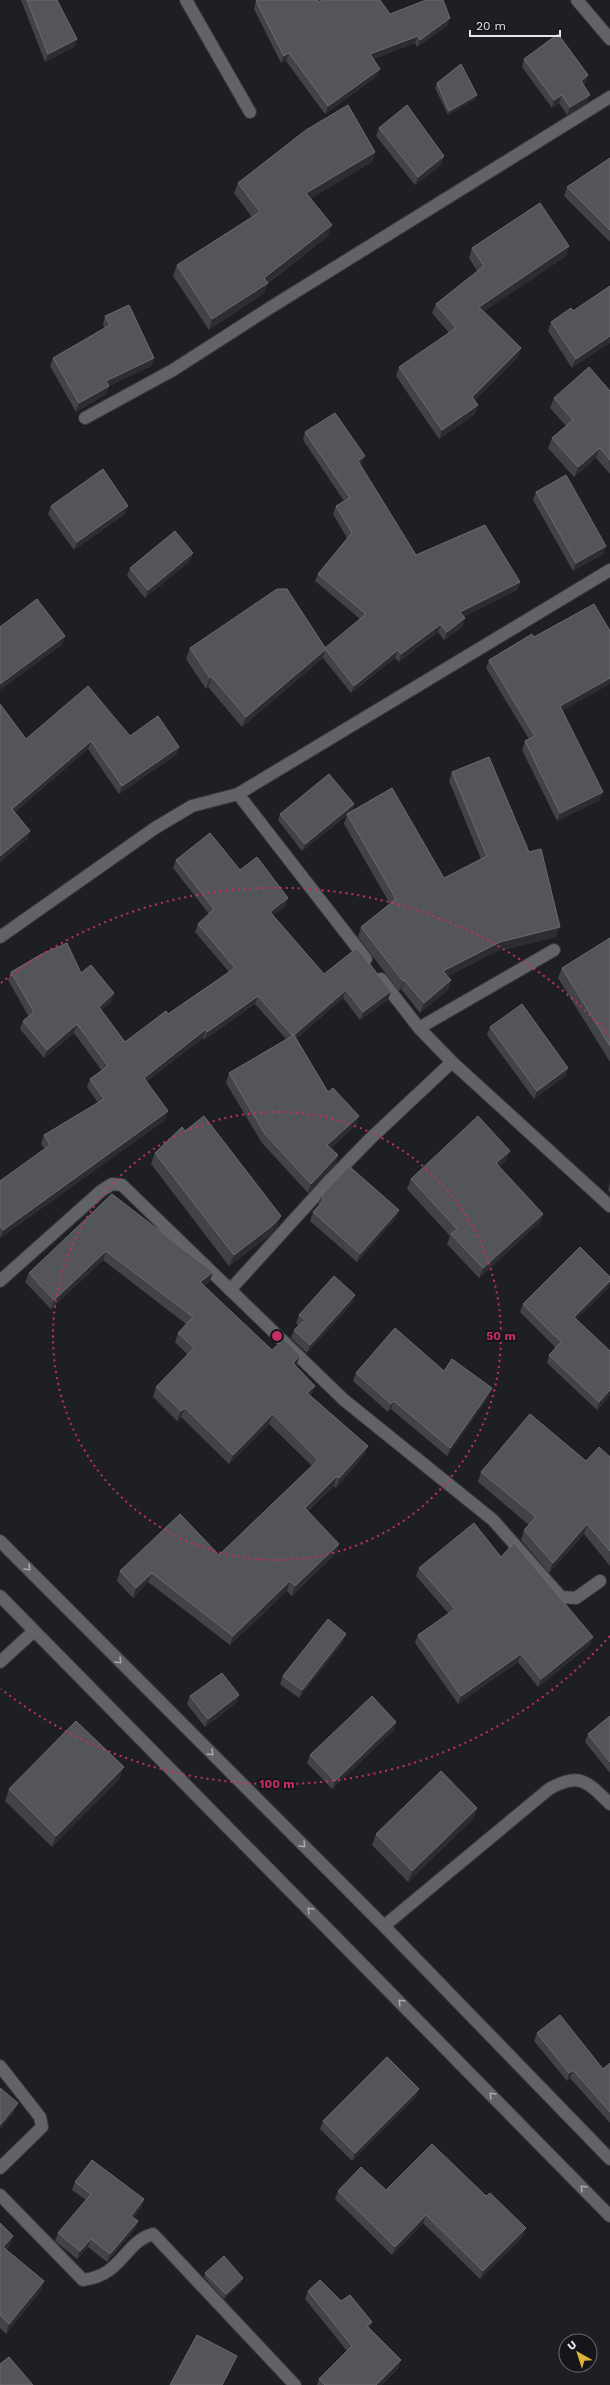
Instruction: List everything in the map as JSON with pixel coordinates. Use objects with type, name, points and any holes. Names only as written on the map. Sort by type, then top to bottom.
[{"type":"street","points":[[186,0],[250,112]]},
{"type":"street","points":[[577,0],[610,39]]},
{"type":"street","points":[[85,418],[173,370],[274,305],[610,97]]},
{"type":"street","points":[[0,937],[155,828],[192,806],[238,794],[610,570]]},
{"type":"street","points":[[238,794],[419,1028],[452,1062],[610,1206]]},
{"type":"street","points":[[419,1028],[554,950]]},
{"type":"street","points":[[230,1290],[329,1181],[371,1138],[452,1062]]},
{"type":"street","points":[[0,1281],[101,1191],[112,1184],[122,1186],[344,1400],[493,1520],[561,1597],[576,1598],[600,1581]]},
{"type":"street","points":[[0,1541],[384,1926],[610,2159]]},
{"type":"street","points":[[0,1596],[610,2216]]},
{"type":"street","points":[[0,1662],[34,1631]]},
{"type":"street","points":[[384,1926],[549,1789],[565,1780],[582,1780],[597,1790],[610,1804]]},
{"type":"street","points":[[0,2066],[40,2117],[42,2128],[0,2168]]},
{"type":"street","points":[[0,2195],[83,2280],[95,2279],[110,2271],[144,2237],[153,2234],[295,2385]]},
{"type":"building","points":[[27,0],[57,0],[77,39],[48,54]]},
{"type":"building","points":[[318,0],[319,2],[322,0],[380,0],[390,14],[426,0],[443,0],[450,18],[420,40],[418,36],[370,54],[380,69],[328,106],[289,53],[284,56],[256,1]]},
{"type":"building","points":[[558,34],[588,75],[581,81],[590,95],[570,107],[562,95],[554,100],[524,59]]},
{"type":"building","points":[[461,64],[477,95],[449,111],[437,83]]},
{"type":"building","points":[[348,105],[375,152],[306,193],[332,225],[264,278],[268,283],[212,319],[177,265],[260,212],[238,183],[306,130]]},
{"type":"building","points":[[407,105],[444,156],[418,177],[379,128]]},
{"type":"building","points":[[610,158],[610,230],[567,187]]},
{"type":"building","points":[[540,203],[569,246],[479,307],[521,348],[472,397],[478,405],[442,430],[399,367],[456,328],[436,304],[484,266],[472,248]]},
{"type":"building","points":[[610,286],[610,336],[576,359],[551,322],[571,308],[573,311]]},
{"type":"building","points":[[129,305],[154,358],[106,381],[109,386],[79,403],[53,358],[110,325],[105,316]]},
{"type":"building","points":[[589,367],[610,391],[610,460],[600,448],[578,467],[552,438],[573,420],[554,398]]},
{"type":"building","points":[[335,413],[365,456],[358,461],[416,555],[485,525],[520,582],[460,612],[465,618],[447,632],[441,624],[401,654],[398,650],[354,686],[325,648],[366,614],[318,574],[352,533],[336,506],[350,498],[305,432]]},
{"type":"building","points":[[103,469],[128,506],[77,542],[51,506]]},
{"type":"building","points":[[566,475],[606,546],[576,563],[536,492]]},
{"type":"building","points":[[175,531],[193,553],[148,590],[130,568]]},
{"type":"building","points":[[277,589],[287,589],[326,649],[246,717],[212,677],[210,678],[190,648]]},
{"type":"building","points":[[37,599],[65,636],[0,684],[0,627]]},
{"type":"building","points":[[594,604],[610,631],[610,678],[560,706],[603,792],[560,813],[525,741],[535,736],[489,660],[532,634],[534,637]]},
{"type":"building","points":[[88,686],[130,736],[158,716],[179,747],[122,786],[91,741],[12,809],[30,831],[0,856],[0,704],[26,739]]},
{"type":"building","points":[[489,757],[529,852],[541,849],[560,927],[500,942],[443,971],[451,980],[424,1003],[404,980],[403,981],[361,927],[396,899],[347,814],[392,788],[444,878],[487,856],[452,772]]},
{"type":"building","points":[[329,774],[354,804],[305,844],[280,814]]},
{"type":"building","points":[[210,833],[240,870],[257,857],[288,898],[270,912],[324,974],[357,948],[391,991],[363,1012],[346,990],[294,1035],[292,1035],[258,996],[207,1032],[206,1029],[144,1078],[168,1111],[3,1230],[0,1225],[0,1181],[50,1145],[44,1135],[104,1099],[90,1079],[108,1066],[77,1024],[47,1050],[23,1021],[34,1012],[11,972],[40,955],[67,943],[81,973],[91,965],[114,993],[99,1007],[125,1042],[166,1011],[168,1014],[235,968],[198,924],[214,909],[176,860]]},
{"type":"building","points":[[610,938],[610,1046],[562,968]]},
{"type":"building","points":[[522,1004],[568,1068],[537,1091],[490,1027]]},
{"type":"building","points":[[294,1035],[328,1092],[333,1088],[359,1116],[327,1145],[338,1155],[311,1184],[265,1134],[229,1073]]},
{"type":"building","points":[[204,1116],[281,1216],[273,1225],[234,1255],[155,1153],[182,1127],[185,1131]]},
{"type":"building","points":[[478,1116],[510,1151],[496,1163],[543,1214],[483,1268],[451,1234],[457,1229],[411,1179]]},
{"type":"building","points":[[349,1166],[399,1210],[360,1254],[313,1212],[324,1200],[321,1196]]},
{"type":"building","points":[[112,1194],[213,1272],[200,1282],[272,1350],[284,1339],[300,1355],[293,1363],[315,1386],[307,1393],[368,1446],[339,1478],[337,1476],[305,1508],[339,1544],[295,1586],[290,1581],[233,1636],[152,1573],[136,1588],[120,1571],[180,1514],[219,1555],[318,1460],[273,1414],[233,1455],[185,1408],[181,1411],[156,1387],[194,1348],[178,1333],[193,1317],[106,1251],[54,1300],[29,1273]]},
{"type":"building","points":[[580,1247],[610,1277],[610,1281],[574,1317],[610,1351],[610,1390],[599,1402],[549,1355],[561,1342],[523,1304]]},
{"type":"building","points":[[334,1276],[355,1295],[310,1345],[294,1330],[305,1320],[299,1315]]},
{"type":"building","points":[[395,1328],[444,1371],[452,1359],[492,1388],[450,1448],[394,1401],[391,1404],[356,1373]]},
{"type":"building","points":[[530,1414],[586,1461],[599,1447],[610,1457],[610,1551],[587,1524],[553,1563],[524,1530],[536,1517],[481,1472]]},
{"type":"building","points":[[474,1523],[501,1557],[514,1543],[593,1637],[541,1679],[521,1654],[461,1696],[418,1635],[455,1609],[419,1568]]},
{"type":"building","points":[[328,1619],[346,1634],[302,1690],[283,1676]]},
{"type":"building","points":[[222,1673],[239,1695],[208,1719],[190,1696]]},
{"type":"building","points":[[372,1696],[396,1722],[335,1781],[310,1755]]},
{"type":"building","points":[[610,1716],[610,1762],[588,1734]]},
{"type":"building","points":[[76,1721],[124,1767],[56,1836],[9,1789]]},
{"type":"building","points":[[441,1771],[477,1808],[412,1871],[376,1834]]},
{"type":"building","points":[[560,2015],[603,2069],[610,2063],[610,2112],[573,2070],[569,2073],[537,2033]]},
{"type":"building","points":[[387,2057],[419,2089],[355,2153],[323,2121]]},
{"type":"building","points":[[0,2088],[18,2103],[0,2125]]},
{"type":"building","points":[[432,2144],[486,2196],[490,2193],[526,2228],[483,2271],[426,2215],[395,2247],[338,2191],[361,2167],[386,2190]]},
{"type":"building","points":[[92,2160],[144,2199],[131,2216],[138,2221],[110,2254],[91,2239],[80,2251],[58,2233],[91,2194],[75,2182]]},
{"type":"building","points":[[0,2223],[13,2236],[3,2247],[44,2281],[9,2324],[0,2315]]},
{"type":"building","points":[[224,2256],[243,2278],[226,2294],[205,2273]]},
{"type":"building","points":[[320,2280],[341,2301],[350,2295],[372,2322],[367,2326],[401,2360],[376,2385],[325,2385],[319,2379],[352,2346],[308,2291]]},
{"type":"building","points":[[197,2335],[237,2356],[222,2385],[170,2385]]},
{"type":"building","points":[[9,2357],[33,2385],[0,2385],[0,2364]]}]
